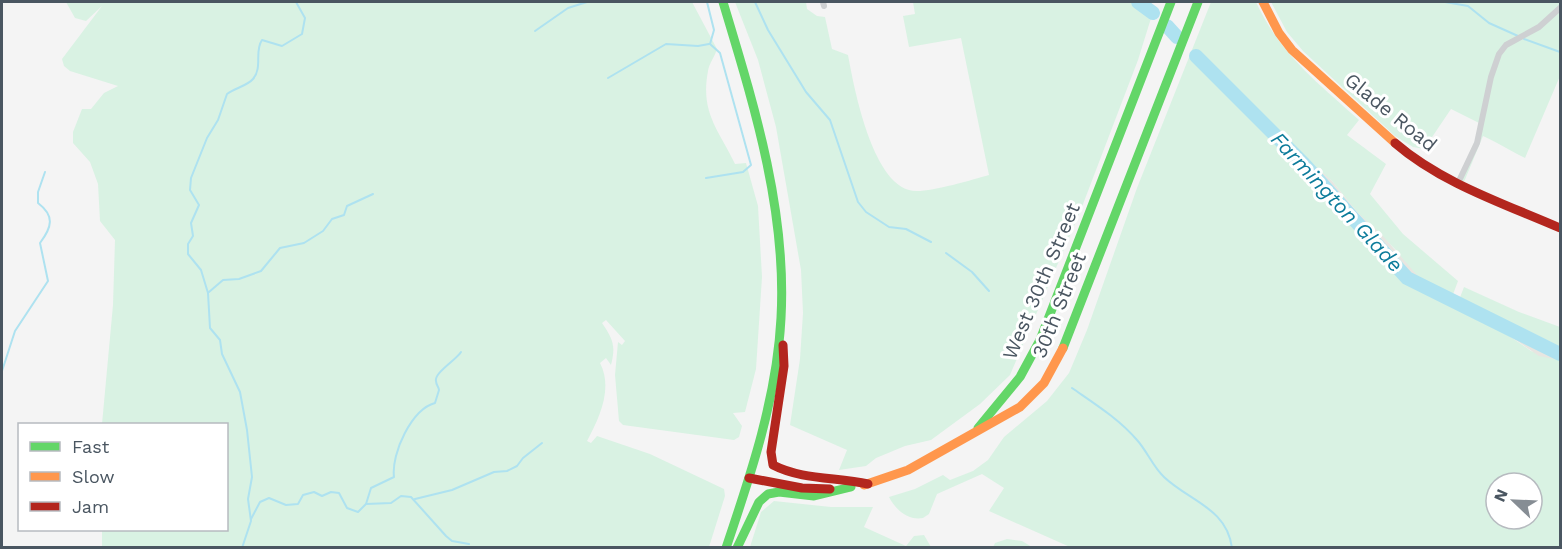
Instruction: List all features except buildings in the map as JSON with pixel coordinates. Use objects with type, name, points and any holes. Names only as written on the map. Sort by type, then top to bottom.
[{"type":"main road","points":[[723,2],[761,127],[780,241],[784,366],[771,452],[773,465],[793,475],[840,478],[868,484]]},
{"type":"main road","name":"West 30th Street","points":[[977,429],[1020,377],[1040,340],[1171,2]]},
{"type":"main road","name":"30th Street","points":[[749,478],[802,488],[851,487],[868,484],[915,467],[977,429],[1019,410],[1046,381],[1056,363],[1198,2]]},
{"type":"main road","name":"Glade Road","points":[[1263,2],[1282,38],[1303,62],[1398,146],[1458,183],[1560,228]]},
{"type":"main road","points":[[726,548],[766,416],[782,299]]},
{"type":"main road","points":[[737,548],[755,508],[768,494],[779,492],[814,496],[851,487]]},
{"type":"street","points":[[1458,183],[1477,143],[1491,77],[1499,54],[1506,45],[1539,27],[1560,8]]},
{"type":"green space","points":[[66,2],[692,2],[717,49],[708,71],[706,86],[712,120],[735,164],[746,163],[758,206],[762,277],[756,369],[745,412],[733,413],[742,426],[739,437],[734,440],[623,425],[619,421],[615,375],[618,342],[622,345],[625,341],[606,320],[602,323],[609,334],[613,353],[611,365],[606,358],[600,363],[604,373],[605,392],[600,412],[587,441],[591,443],[597,436],[650,454],[724,489],[725,496],[709,547],[102,547],[102,531],[228,531],[228,423],[102,423],[113,305],[115,240],[100,221],[98,184],[90,162],[73,143],[73,132],[82,109],[91,109],[104,93],[118,86],[70,71],[64,66],[62,59],[102,6],[86,21],[75,18]]},
{"type":"green space","points":[[735,2],[806,2],[807,9],[817,16],[825,17],[832,49],[848,55],[861,112],[877,157],[888,175],[902,187],[917,191],[989,175],[961,38],[909,47],[903,16],[915,14],[913,2],[1133,2],[1152,15],[1138,60],[1080,212],[1010,375],[980,404],[931,440],[905,446],[876,458],[866,466],[839,470],[847,450],[790,425],[800,359],[803,313],[801,270],[776,127],[758,60]]},
{"type":"green space","points":[[1211,2],[1256,2],[1276,37],[1288,52],[1314,80],[1359,120],[1347,135],[1386,164],[1370,194],[1403,234],[1458,281],[1452,297],[1423,282],[1395,249],[1357,212],[1332,181],[1288,144],[1201,57],[1197,61],[1204,70],[1318,182],[1354,224],[1371,253],[1386,261],[1408,282],[1488,321],[1531,351],[1560,360],[1560,547],[1070,547],[989,511],[1004,488],[982,474],[937,494],[929,514],[923,518],[912,518],[898,510],[889,497],[915,489],[943,475],[950,480],[973,471],[988,460],[1004,437],[1047,401],[1069,373],[1087,330],[1137,188]]},
{"type":"green space","points":[[1271,2],[1560,2],[1560,76],[1525,158],[1483,136],[1464,182],[1458,178],[1475,141],[1479,123],[1451,109],[1424,149],[1413,147],[1395,136],[1303,51],[1287,32]]},
{"type":"green space","points":[[1464,287],[1519,312],[1560,327],[1560,350],[1531,333],[1459,300]]},
{"type":"green space","points":[[774,501],[831,507],[873,507],[864,527],[906,546],[914,536],[924,535],[931,547],[750,547],[761,512]]},
{"type":"green space","points":[[1007,539],[1022,541],[1032,547],[993,547],[995,543]]},
{"type":"sand","points":[[1196,56],[1206,60],[1270,126],[1332,181],[1357,212],[1382,235],[1423,282],[1531,333],[1560,350],[1560,360],[1539,356],[1488,321],[1408,282],[1386,261],[1371,253],[1354,224],[1336,203],[1204,70]]},
{"type":"waterway","points":[[242,548],[251,521],[248,499],[252,477],[247,430],[240,392],[222,354],[220,340],[210,328],[208,293],[201,270],[188,254],[188,244],[193,236],[191,223],[199,205],[190,190],[191,178],[207,138],[218,120],[227,94],[248,83],[256,74],[262,40],[282,46],[302,34],[305,18],[296,2]]},
{"type":"waterway","points":[[535,31],[568,8],[587,2]]},
{"type":"waterway","points":[[706,178],[743,172],[751,165],[720,53],[710,44],[714,30],[707,2]]},
{"type":"waterway","points":[[755,2],[768,30],[806,92],[830,120],[858,202],[866,212],[889,227],[906,229],[931,242]]},
{"type":"waterway","name":"Farmington Glade","points":[[1138,2],[1153,13]]},
{"type":"waterway","points":[[1445,2],[1468,6],[1489,23],[1518,36]]},
{"type":"waterway","name":"Farmington Glade","points":[[1167,26],[1177,37]]},
{"type":"waterway","points":[[1524,39],[1560,52]]},
{"type":"waterway","points":[[608,78],[666,44],[698,46],[709,44]]},
{"type":"waterway","name":"Farmington Glade","points":[[1196,56],[1304,164],[1407,278],[1560,354]]},
{"type":"waterway","points":[[2,371],[15,331],[48,281],[40,243],[50,222],[47,212],[38,203],[38,192],[45,172]]},
{"type":"waterway","points":[[209,292],[223,280],[239,279],[261,271],[280,248],[304,243],[323,231],[332,219],[344,215],[347,206],[373,194]]},
{"type":"waterway","points":[[946,253],[972,272],[989,291]]},
{"type":"waterway","points":[[251,519],[260,502],[269,498],[286,505],[298,504],[303,495],[314,492],[322,496],[331,492],[339,493],[347,508],[358,512],[366,504],[371,488],[394,477],[396,456],[405,433],[418,414],[435,403],[439,390],[436,378],[461,352]]},
{"type":"waterway","points":[[1072,388],[1130,432],[1164,477],[1215,514],[1229,534],[1232,548]]},
{"type":"waterway","points":[[415,499],[452,490],[494,472],[507,471],[517,466],[523,458],[542,443]]},
{"type":"waterway","points":[[366,504],[391,503],[401,496],[411,497],[452,541],[469,544]]},
{"type":"traffic: fast","points":[[723,2],[766,158],[779,238],[782,278],[779,348],[768,406],[753,464],[726,548]]},
{"type":"traffic: fast","points":[[978,428],[1020,377],[1040,340],[1171,2]]},
{"type":"traffic: fast","points":[[1063,348],[1198,2]]},
{"type":"traffic: fast","points":[[737,548],[759,502],[768,494],[779,492],[814,496],[851,487]]},
{"type":"traffic: slow","points":[[1263,2],[1279,33],[1292,50],[1395,143]]},
{"type":"traffic: slow","points":[[864,485],[908,470],[1020,407],[1044,383],[1063,348]]},
{"type":"traffic: jam","points":[[1395,143],[1432,170],[1453,181],[1560,228]]},
{"type":"traffic: jam","points":[[783,345],[784,366],[771,452],[773,465],[807,476],[868,484]]},
{"type":"traffic: jam","points":[[749,478],[802,488],[830,489]]}]
